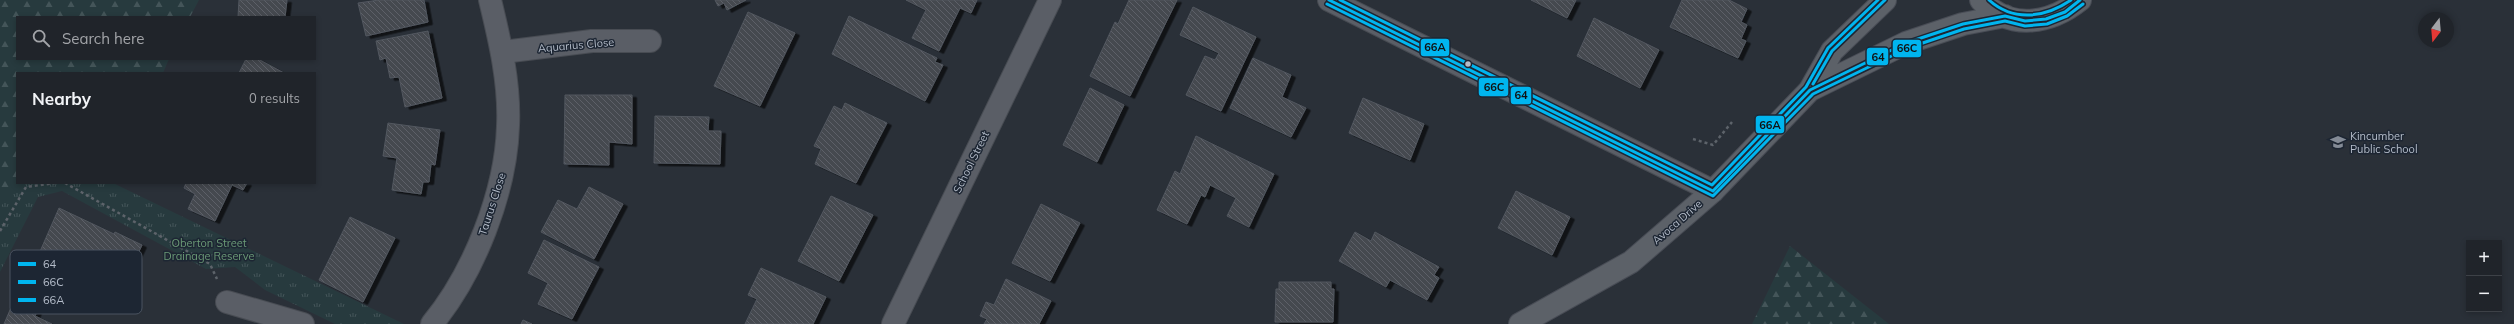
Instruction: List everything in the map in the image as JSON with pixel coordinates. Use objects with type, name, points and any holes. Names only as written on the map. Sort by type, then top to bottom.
[{"type":"main road","name":"Avoca Drive","points":[[1520,324],[1631,262],[1713,191],[1810,90],[1832,51],[1885,0]]},
{"type":"main road","points":[[1981,0],[2005,16],[2025,21],[2046,19],[2065,12],[2080,0]]},
{"type":"main road","name":"Avoca Drive","points":[[1810,90],[1906,43],[1963,24],[2005,16]]},
{"type":"street","name":"Taurus Close","points":[[432,324],[446,307],[472,259],[490,216],[504,173],[509,125],[502,52],[490,0]]},
{"type":"street","name":"School Street","points":[[893,324],[1050,0]]},
{"type":"street","points":[[1329,0],[1713,191]]},
{"type":"street","name":"Aquarius Close","points":[[502,52],[592,42],[650,41]]},
{"type":"street","points":[[227,302],[303,324]]},
{"type":"path","points":[[1694,139],[1713,145],[1732,122]]},
{"type":"path","points":[[0,230],[26,187],[48,184]]},
{"type":"path","points":[[67,184],[210,264],[227,302]]},
{"type":"green space","name":"Oberton Street Drainage Reserve","points":[[0,0],[16,16],[16,184],[115,184],[404,324],[335,324],[265,290],[235,267],[206,269],[62,191],[38,197],[0,272]]},
{"type":"green space","points":[[0,0],[199,0],[191,16],[16,16],[16,60],[169,60],[163,72],[16,72],[16,183],[0,208]]},
{"type":"green space","points":[[1790,246],[1889,324],[1752,324]]},
{"type":"building","points":[[239,0],[287,0],[285,16],[238,16]]},
{"type":"building","points":[[379,0],[424,0],[428,22],[366,36],[358,3]]},
{"type":"building","points":[[715,0],[746,0],[727,10],[724,3],[718,6]]},
{"type":"building","points":[[906,0],[977,0],[971,13],[960,8],[939,51],[912,38],[926,10]]},
{"type":"building","points":[[1129,0],[1177,0],[1130,96],[1090,76],[1115,22],[1118,24]]},
{"type":"building","points":[[1531,0],[1576,0],[1567,18]]},
{"type":"building","points":[[1682,0],[1729,0],[1747,9],[1741,22],[1747,25],[1741,39],[1746,41],[1738,58],[1670,27]]},
{"type":"building","points":[[1193,7],[1256,37],[1221,111],[1186,95],[1205,56],[1215,60],[1219,53],[1180,35]]},
{"type":"building","points":[[748,12],[795,33],[760,106],[714,86]]},
{"type":"building","points":[[849,16],[937,58],[935,62],[943,65],[925,101],[832,54]]},
{"type":"building","points":[[1594,18],[1659,50],[1640,88],[1577,56]]},
{"type":"building","points":[[428,31],[442,98],[405,107],[399,77],[390,78],[386,58],[380,60],[376,41]]},
{"type":"building","points":[[1253,58],[1291,75],[1282,97],[1306,108],[1291,137],[1230,108]]},
{"type":"building","points":[[246,60],[260,60],[282,72],[240,72]]},
{"type":"building","points":[[1090,88],[1124,105],[1097,162],[1063,145]]},
{"type":"building","points":[[565,95],[632,95],[632,144],[609,142],[609,165],[564,164]]},
{"type":"building","points":[[1363,98],[1424,124],[1410,160],[1349,133]]},
{"type":"building","points":[[845,103],[887,123],[856,183],[815,164],[821,149],[814,146],[834,106],[842,110]]},
{"type":"building","points":[[655,116],[709,117],[708,131],[721,131],[720,164],[654,163]]},
{"type":"building","points":[[388,123],[440,130],[435,165],[431,164],[429,182],[423,182],[421,194],[392,190],[397,158],[383,156]]},
{"type":"building","points":[[1196,136],[1274,174],[1249,227],[1227,216],[1236,198],[1210,185],[1205,197],[1201,195],[1187,224],[1157,210],[1175,171],[1180,174]]},
{"type":"building","points":[[186,184],[246,184],[243,190],[232,185],[215,221],[188,209],[195,194],[184,188]]},
{"type":"building","points":[[589,187],[623,204],[594,259],[541,232],[558,200],[577,209]]},
{"type":"building","points":[[1516,191],[1570,217],[1552,255],[1498,228]]},
{"type":"building","points":[[831,196],[873,215],[839,281],[798,261]]},
{"type":"building","points":[[1041,204],[1080,223],[1050,281],[1012,263]]},
{"type":"building","points":[[59,208],[114,234],[115,232],[142,245],[140,250],[41,250]]},
{"type":"building","points":[[350,217],[395,238],[363,302],[319,280]]},
{"type":"building","points":[[1355,232],[1371,241],[1375,232],[1439,267],[1434,275],[1439,278],[1427,300],[1390,280],[1386,287],[1339,261]]},
{"type":"building","points":[[544,240],[599,267],[572,319],[538,304],[548,283],[528,273]]},
{"type":"building","points":[[761,268],[826,297],[813,324],[745,324],[757,299],[748,295]]},
{"type":"building","points":[[1006,279],[1051,301],[1039,324],[984,324],[987,319],[980,316],[986,302],[994,305]]},
{"type":"building","points":[[1279,282],[1331,282],[1331,289],[1334,289],[1333,322],[1275,322],[1276,289],[1279,289]]},
{"type":"building","points":[[10,310],[10,314],[36,314],[35,316],[52,324],[4,324]]},
{"type":"building","points":[[523,320],[532,324],[521,324]]},
{"type":"transit line","name":"64","points":[[1329,0],[1713,191]]},
{"type":"transit line","name":"66A","points":[[1340,0],[1712,185],[1806,87],[1828,48],[1878,0]]},
{"type":"transit line","name":"64","points":[[1813,84],[1832,51],[1885,0]]},
{"type":"transit line","name":"66A","points":[[1989,0],[2008,12],[2029,15],[2051,11],[2071,0]]},
{"type":"transit line","name":"64","points":[[1713,191],[1810,90],[1906,43],[1963,24],[2005,16],[2025,21],[2046,19],[2065,12],[2080,0]]},
{"type":"transit line","name":"66C","points":[[1327,4],[1713,196],[1813,94],[1908,48],[1964,29],[2005,21],[2025,26],[2047,24],[2067,16],[2083,4]]},
{"type":"place","name":"Kincumber Public School","points":[[2338,142]]}]
